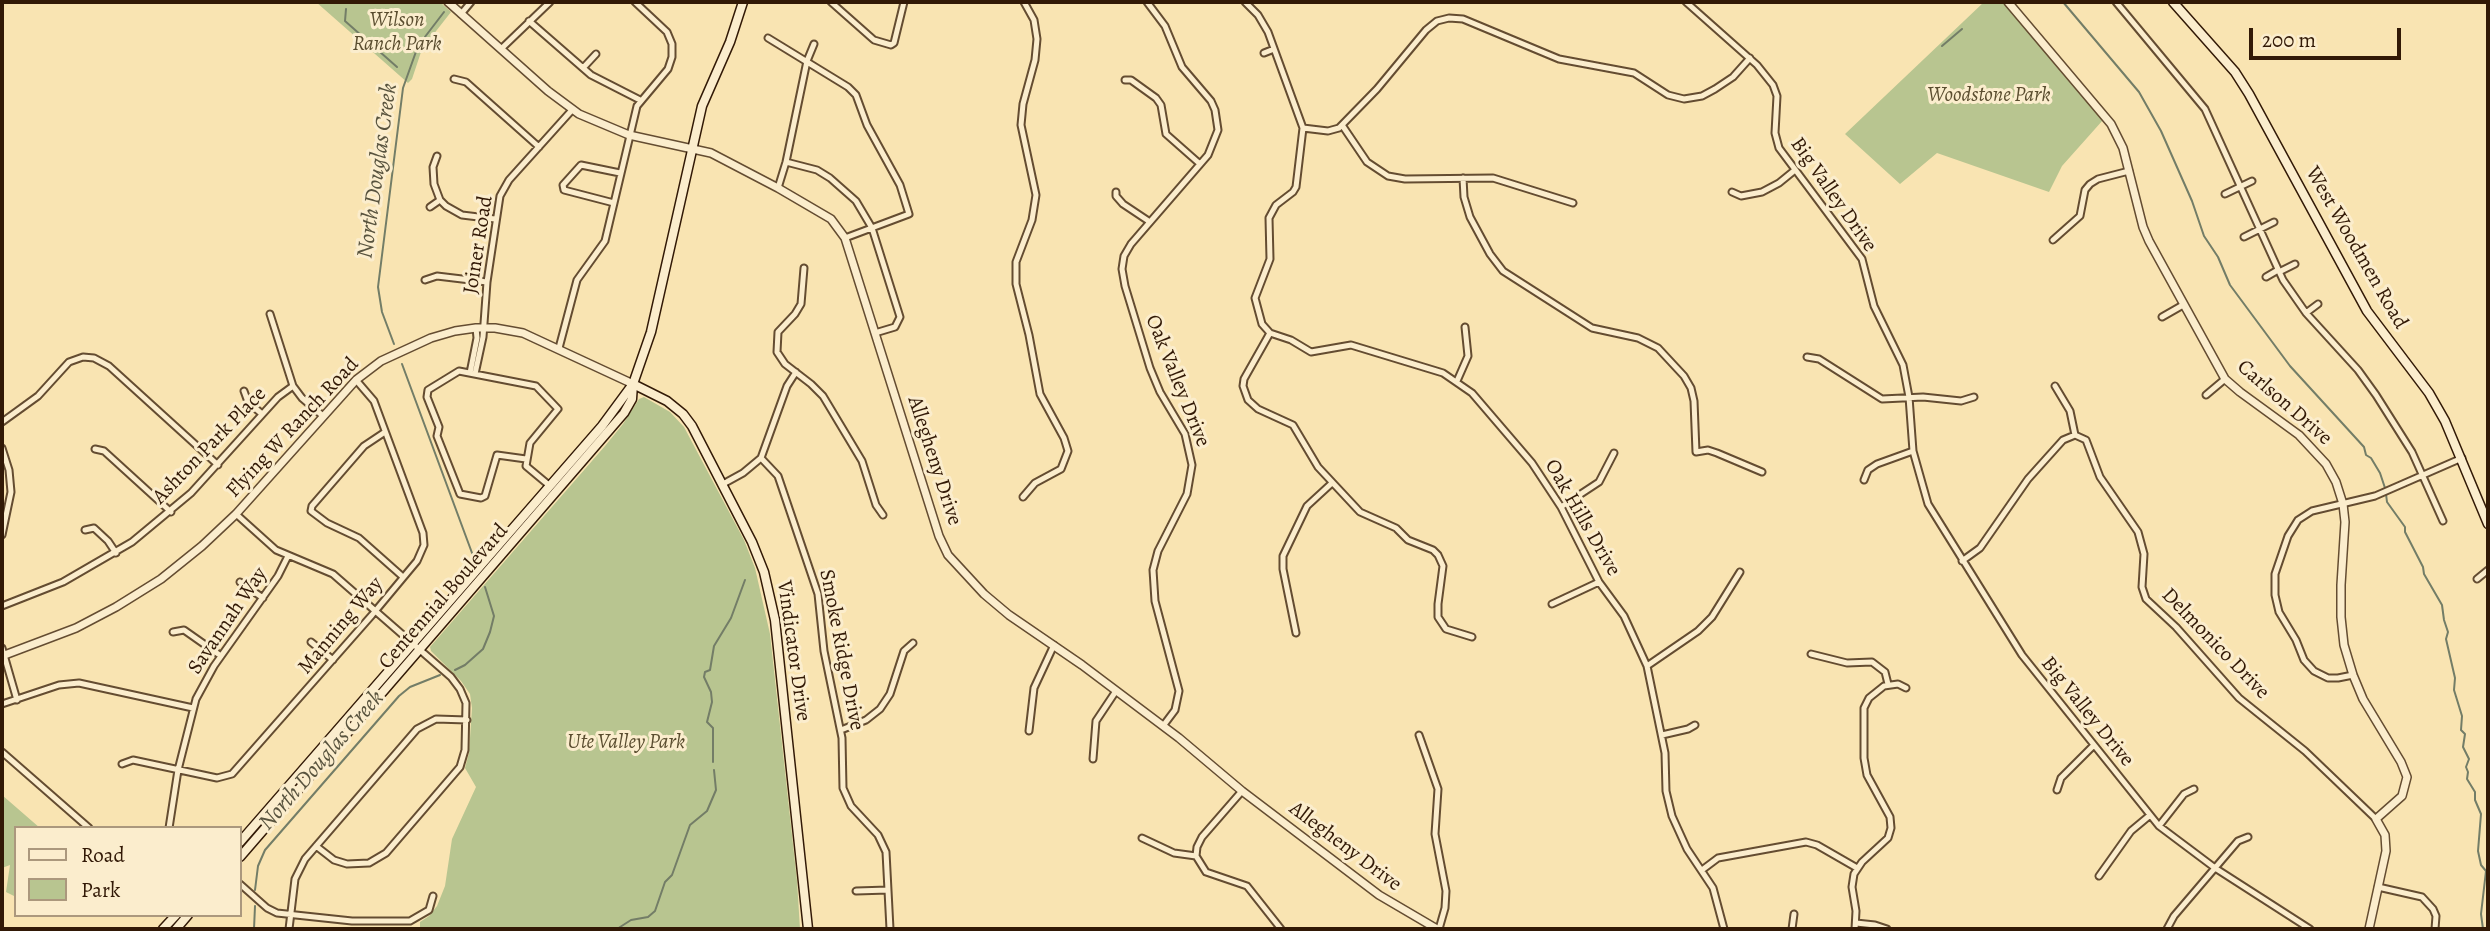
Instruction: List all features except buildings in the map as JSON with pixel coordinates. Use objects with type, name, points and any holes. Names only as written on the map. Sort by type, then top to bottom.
[{"type":"main road","name":"Centennial Boulevard","points":[[242,855],[609,432],[632,399],[633,384],[649,340],[702,106],[735,30],[743,2]]},
{"type":"main road","name":"West Woodmen Road","points":[[2173,2],[2241,81],[2367,311],[2429,393],[2462,458],[2486,513],[2488,524]]},
{"type":"main road","name":"Centennial Boulevard","points":[[242,840],[602,426],[633,384]]},
{"type":"main road","name":"Vindicator Drive","points":[[633,384],[667,401],[683,414],[692,426],[759,556],[772,601],[808,929]]},
{"type":"street","name":"Allegheny Drive","points":[[448,2],[572,110],[629,135],[726,159],[831,219],[845,237],[942,545],[971,581],[1024,627],[1054,645],[1163,726],[1242,792],[1379,895],[1438,929]]},
{"type":"street","points":[[461,14],[471,2]]},
{"type":"street","points":[[501,49],[550,2]]},
{"type":"street","points":[[559,348],[577,280],[605,241],[629,135],[640,100],[668,69],[672,57],[672,44],[667,32],[635,2]]},
{"type":"street","points":[[831,2],[874,40],[891,45]]},
{"type":"street","points":[[892,54],[891,45],[894,43],[904,2]]},
{"type":"street","points":[[1023,497],[1035,483],[1061,469],[1068,451],[1064,438],[1040,394],[1029,335],[1018,296],[1016,262],[1032,220],[1036,195],[1021,125],[1037,39],[1034,20],[1024,2]]},
{"type":"street","name":"Oak Valley Drive","points":[[1147,2],[1165,26],[1182,67],[1207,95],[1215,110],[1218,130],[1212,150],[1131,244],[1124,256],[1123,278],[1150,368],[1160,392],[1185,434],[1192,465],[1187,494],[1158,551],[1153,570],[1155,601],[1179,691],[1175,710],[1163,726]]},
{"type":"street","points":[[1245,2],[1261,20],[1303,128],[1296,187],[1271,211],[1268,224],[1270,259],[1255,298],[1259,317],[1270,333],[1247,370],[1243,386],[1245,393],[1258,409],[1293,425],[1313,461],[1360,512],[1396,528],[1408,540],[1433,550],[1438,555],[1443,566],[1437,604],[1438,617],[1446,629],[1472,637]]},
{"type":"street","name":"Big Valley Drive","points":[[1686,2],[1750,58],[1773,85],[1777,96],[1776,141],[1862,259],[1874,306],[1905,371],[1913,452],[1928,504],[2022,655],[2159,826],[2215,868],[2310,929]]},
{"type":"street","name":"Carlson Drive","points":[[2008,2],[2111,124],[2123,148],[2143,227],[2225,379],[2239,393],[2300,435],[2326,464],[2336,482],[2345,522],[2341,617],[2344,645],[2363,699],[2402,762],[2407,777],[2402,796],[2376,820]]},
{"type":"street","points":[[2116,2],[2205,109],[2279,271],[2305,313],[2366,380],[2412,452],[2443,521]]},
{"type":"street","points":[[1303,128],[1328,131],[1342,125],[1377,89],[1426,30],[1437,21],[1449,18],[1463,19],[1559,59],[1634,73],[1668,95],[1684,99],[1694,99],[1715,89],[1733,77],[1750,58]]},
{"type":"street","points":[[529,21],[601,81],[640,100]]},
{"type":"street","points":[[768,38],[848,87],[856,95],[873,136],[900,185],[909,214],[845,237]]},
{"type":"street","points":[[672,44],[680,43]]},
{"type":"street","points":[[778,188],[807,61],[814,44]]},
{"type":"street","points":[[1264,53],[1274,49]]},
{"type":"street","points":[[583,68],[596,54]]},
{"type":"street","points":[[454,79],[466,82],[539,147]]},
{"type":"street","points":[[1125,80],[1132,80],[1156,98],[1161,105],[1166,134],[1200,164]]},
{"type":"street","name":"Joiner Road","points":[[472,373],[497,204],[505,187],[572,110]]},
{"type":"street","points":[[1342,125],[1367,162],[1388,176],[1405,179],[1493,178],[1573,203]]},
{"type":"street","points":[[437,156],[433,176],[440,200],[462,215],[495,219]]},
{"type":"street","points":[[786,162],[817,170],[830,178],[856,201],[872,228],[900,317],[895,327],[875,333]]},
{"type":"street","points":[[614,203],[564,190],[563,186],[581,164],[620,173]]},
{"type":"street","points":[[1732,192],[1741,196],[1762,191],[1779,183],[1795,170]]},
{"type":"street","points":[[2053,240],[2080,216],[2085,190],[2090,184],[2098,179],[2129,171]]},
{"type":"street","points":[[1463,178],[1464,197],[1470,217],[1490,254],[1503,271],[1592,328],[1638,338],[1652,344],[1684,376],[1693,394],[1696,452],[1708,450],[1762,472]]},
{"type":"street","points":[[2225,194],[2252,181]]},
{"type":"street","points":[[1116,192],[1123,204],[1150,222]]},
{"type":"street","points":[[430,207],[440,200]]},
{"type":"street","points":[[2244,237],[2274,222]]},
{"type":"street","points":[[2266,277],[2295,264]]},
{"type":"street","points":[[804,268],[803,298],[799,309],[780,328],[776,339],[777,352],[822,396],[856,450],[865,468],[876,505],[883,514]]},
{"type":"street","points":[[425,280],[437,276],[487,282]]},
{"type":"street","points":[[1009,300],[1018,296]]},
{"type":"street","points":[[2305,313],[2318,304]]},
{"type":"street","points":[[2162,317],[2183,305]]},
{"type":"street","points":[[270,313],[293,387],[323,416]]},
{"type":"street","name":"Flying W Ranch Road","points":[[3,653],[76,628],[144,591],[202,546],[236,514],[356,380],[382,361],[431,338],[480,327],[523,333],[633,384]]},
{"type":"street","points":[[1457,381],[1468,356],[1465,327]]},
{"type":"street","name":"Oak Hills Drive","points":[[1270,333],[1291,340],[1311,352],[1351,345],[1436,370],[1472,393],[1526,455],[1561,507],[1599,582],[1624,616],[1647,666],[1662,735],[1666,760],[1666,791],[1672,816],[1683,842],[1713,888],[1724,929]]},
{"type":"street","points":[[2,422],[38,396],[69,362],[83,357],[94,358],[109,366],[218,465]]},
{"type":"street","points":[[1807,357],[1819,359],[1882,399],[1935,397],[1961,401],[1973,397]]},
{"type":"street","points":[[527,459],[497,455],[485,496],[463,495],[457,491],[437,436],[439,428],[427,393],[455,371],[536,386],[557,405],[557,412],[530,443],[528,468],[550,486]]},
{"type":"street","points":[[723,484],[743,473],[761,458],[787,386],[796,372]]},
{"type":"street","points":[[2206,395],[2225,379]]},
{"type":"street","name":"Manning Way","points":[[122,764],[133,760],[217,778],[232,774],[376,611],[420,556],[424,539],[372,397],[356,380]]},
{"type":"street","name":"Delmonico Drive","points":[[2055,386],[2070,411],[2074,435],[2086,440],[2100,477],[2138,532],[2144,554],[2142,587],[2146,599],[2176,627],[2239,698],[2305,751],[2376,820]]},
{"type":"street","name":"Ashton Park Place","points":[[2,606],[63,582],[116,552],[171,512],[218,465],[283,392],[293,387]]},
{"type":"street","points":[[244,391],[248,402],[262,414]]},
{"type":"street","points":[[385,432],[363,446],[312,506],[312,511],[327,523],[359,538],[403,577]]},
{"type":"street","points":[[1962,561],[1980,548],[2028,480],[2054,450],[2063,440],[2074,435]]},
{"type":"street","points":[[2,448],[9,470],[11,492],[2,535]]},
{"type":"street","points":[[95,449],[104,451],[171,512]]},
{"type":"street","points":[[1864,480],[1868,470],[1877,464],[1913,452]]},
{"type":"street","points":[[1561,507],[1599,482],[1614,453]]},
{"type":"street","name":"Smoke Ridge Drive","points":[[761,458],[778,476],[818,594],[824,651],[841,730],[843,788],[852,806],[883,843],[888,860],[890,929]]},
{"type":"street","points":[[2353,675],[2328,678],[2308,666],[2279,611],[2275,595],[2277,564],[2292,527],[2312,511],[2375,496],[2462,458]]},
{"type":"street","points":[[1296,633],[1283,569],[1283,556],[1307,506],[1332,483]]},
{"type":"street","points":[[236,514],[271,547],[330,572],[451,677],[466,703],[466,750],[460,767],[386,853],[369,863],[347,864],[334,860],[316,846]]},
{"type":"street","points":[[85,530],[94,528],[116,552]]},
{"type":"street","name":"Savannah Way","points":[[169,826],[178,770],[193,708],[221,656],[278,576],[288,556]]},
{"type":"street","points":[[2477,579],[2488,570]]},
{"type":"street","points":[[1647,666],[1698,631],[1712,617],[1740,572]]},
{"type":"street","points":[[240,582],[263,598]]},
{"type":"street","points":[[1552,604],[1599,582]]},
{"type":"street","points":[[173,632],[184,630],[221,656]]},
{"type":"street","points":[[312,642],[333,660]]},
{"type":"street","points":[[841,730],[866,720],[886,701],[904,651],[913,642]]},
{"type":"street","points":[[1029,731],[1034,688],[1054,645]]},
{"type":"street","points":[[3,653],[17,700]]},
{"type":"street","points":[[1811,654],[1847,663],[1872,662],[1885,672],[1888,684]]},
{"type":"street","points":[[2,704],[59,685],[79,683],[193,708]]},
{"type":"street","points":[[1887,929],[1875,925],[1856,926],[1853,887],[1857,868],[1888,838],[1891,828],[1890,817],[1867,775],[1863,719],[1866,702],[1878,689],[1888,684],[1898,684],[1906,688]]},
{"type":"street","points":[[1093,759],[1096,721],[1116,691]]},
{"type":"street","points":[[289,929],[296,874],[316,846],[423,725],[444,718],[467,720]]},
{"type":"street","points":[[1662,735],[1695,725]]},
{"type":"street","points":[[1419,735],[1438,789],[1435,834],[1446,891],[1445,908],[1438,929]]},
{"type":"street","points":[[2057,790],[2061,778],[2094,745]]},
{"type":"street","points":[[2,752],[87,826]]},
{"type":"street","points":[[2159,826],[2184,794],[2194,789]]},
{"type":"street","points":[[1242,792],[1202,837],[1196,856],[1206,872],[1247,886],[1281,929]]},
{"type":"street","points":[[2099,876],[2125,838],[2149,816]]},
{"type":"street","points":[[2369,929],[2386,843],[2376,820]]},
{"type":"street","points":[[2167,929],[2174,916],[2238,841],[2248,837]]},
{"type":"street","points":[[1142,838],[1174,853],[1196,856]]},
{"type":"street","points":[[1702,870],[1718,858],[1806,842],[1857,868]]},
{"type":"street","points":[[242,886],[271,911],[352,920],[410,920],[429,910],[433,896]]},
{"type":"street","points":[[2378,887],[2421,897],[2433,909],[2436,916],[2435,929]]},
{"type":"street","points":[[856,891],[888,890]]},
{"type":"street","points":[[1792,929],[1794,914]]},
{"type":"green space","name":"Wilson Ranch Park","points":[[316,2],[440,2],[451,12],[422,49],[412,79],[408,83]]},
{"type":"green space","name":"Woodstone Park","points":[[1984,2],[2003,2],[2103,120],[2062,166],[2049,192],[1937,153],[1900,184],[1845,134]]},
{"type":"green space","name":"Ute Valley Park","points":[[644,397],[670,412],[684,427],[744,540],[755,568],[770,634],[800,929],[420,929],[420,922],[437,906],[445,886],[452,839],[476,787],[465,768],[469,753],[472,708],[470,694],[430,647],[605,446],[639,399]]},
{"type":"green space","points":[[2,795],[38,826],[14,826],[14,896],[6,892],[10,865],[2,868]]},
{"type":"waterway","points":[[2063,2],[2139,92],[2161,131],[2192,201],[2204,236],[2218,257],[2230,285],[2290,366],[2364,447],[2366,455],[2371,458],[2380,473],[2385,488]]},
{"type":"waterway","points":[[346,9],[345,21],[397,67]]},
{"type":"waterway","name":"North Douglas Creek","points":[[394,344],[382,312],[378,287],[403,88],[418,46],[444,12]]},
{"type":"waterway","points":[[1942,46],[1962,29]]},
{"type":"waterway","name":"North Douglas Creek","points":[[402,364],[475,561]]},
{"type":"waterway","points":[[2386,494],[2387,502],[2405,527],[2424,574],[2442,605],[2455,678],[2454,690],[2462,716],[2461,730],[2465,734],[2463,747],[2469,759],[2466,767],[2467,779],[2475,792],[2475,800],[2481,814],[2478,851],[2481,865],[2486,871],[2481,914],[2483,929]]},
{"type":"waterway","points":[[713,762],[713,728],[707,722],[712,702],[711,692],[704,677],[705,672],[710,670],[714,646],[731,618],[745,580]]},
{"type":"waterway","name":"North Douglas Creek","points":[[455,670],[483,649],[490,632],[494,616],[485,587]]},
{"type":"waterway","name":"North Douglas Creek","points":[[255,890],[258,866],[265,850],[399,696],[410,687],[440,675]]},
{"type":"waterway","points":[[617,929],[631,920],[648,917],[655,911],[665,882],[672,875],[690,825],[707,811],[716,790],[714,770]]},
{"type":"waterway","name":"North Douglas Creek","points":[[254,929],[255,906]]}]
